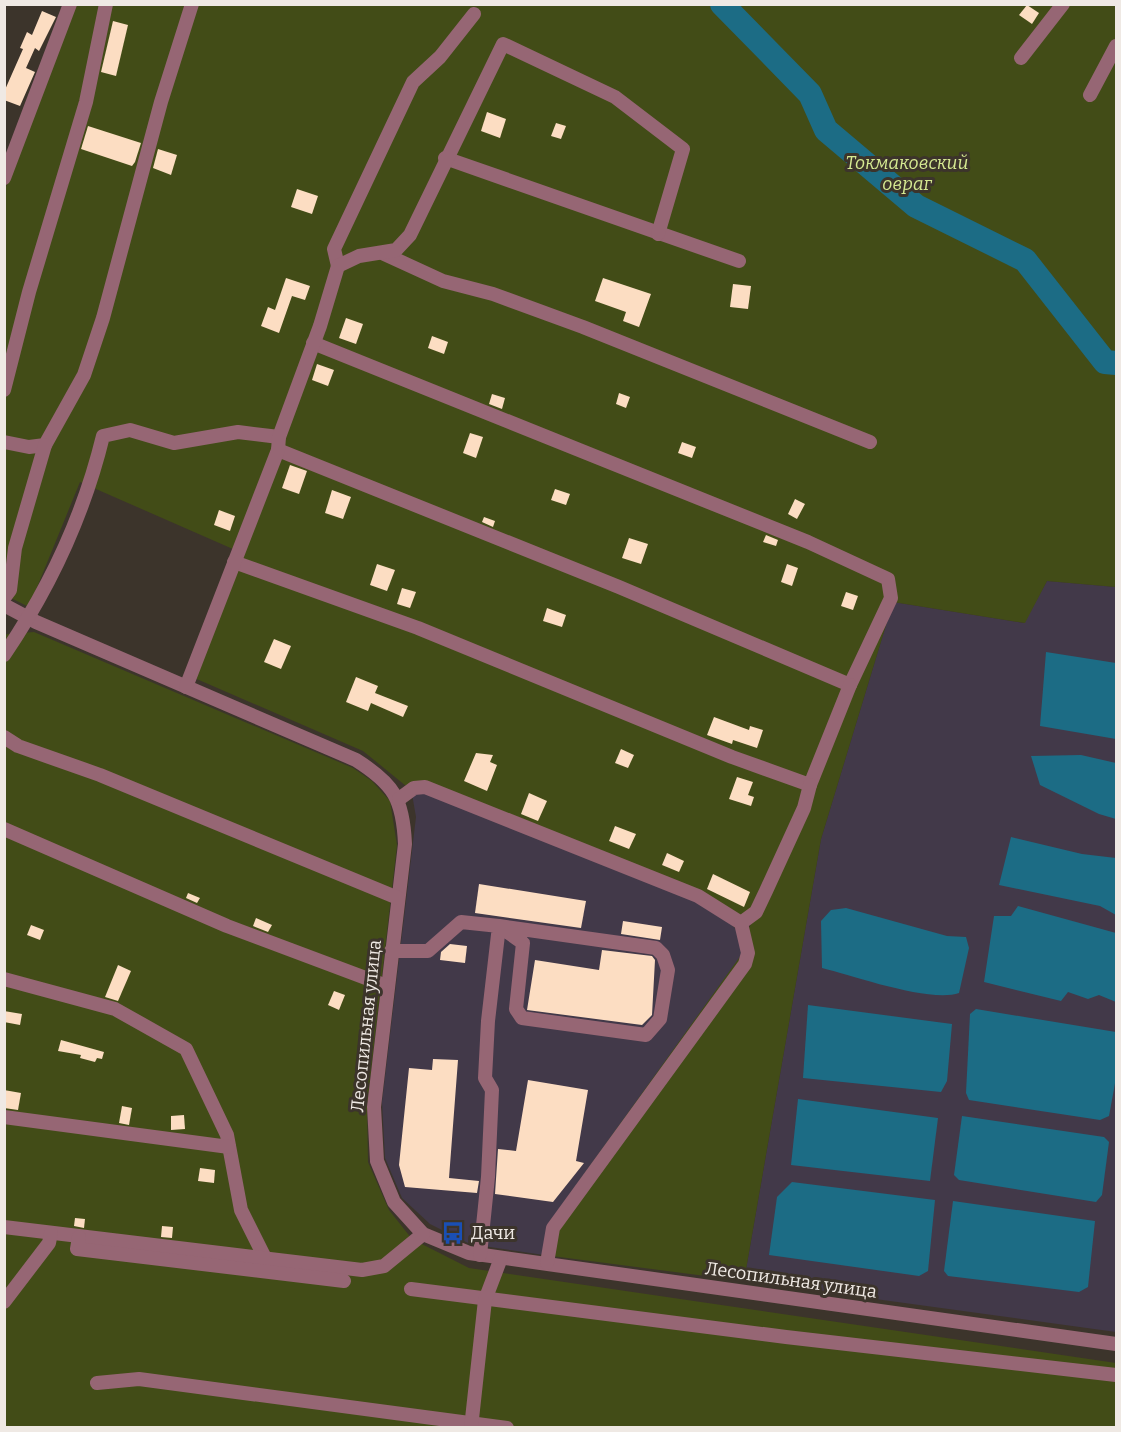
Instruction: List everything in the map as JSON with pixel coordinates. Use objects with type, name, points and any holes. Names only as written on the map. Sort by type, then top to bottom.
[{"type":"street","points":[[4,178],[70,4]]},
{"type":"street","points":[[4,390],[28,292],[86,102],[106,4]]},
{"type":"street","points":[[4,598],[10,590],[15,548],[45,445],[84,375],[103,318],[161,102],[192,4]]},
{"type":"street","points":[[1021,58],[1063,4]]},
{"type":"street","points":[[186,687],[313,343],[338,266],[334,249],[413,82],[440,57],[474,14]]},
{"type":"street","points":[[338,266],[359,256],[384,254],[396,250],[410,235],[445,158],[502,44],[615,97],[683,149],[658,234]]},
{"type":"street","points":[[1089,95],[1116,46]]},
{"type":"street","points":[[445,158],[739,261]]},
{"type":"street","points":[[384,254],[443,281],[493,294],[583,327],[870,442]]},
{"type":"street","points":[[313,343],[808,542],[888,579],[891,598],[850,685],[810,785],[804,808],[756,912],[741,923]]},
{"type":"street","points":[[4,655],[29,619],[81,509],[103,436],[130,430],[174,443],[238,432],[278,443],[850,685]]},
{"type":"street","points":[[4,442],[29,447],[45,445]]},
{"type":"street","points":[[234,562],[418,628],[732,757],[810,785]]},
{"type":"street","name":"Лесопильная улица","points":[[4,605],[29,619],[356,760],[381,776],[399,799],[404,820],[405,844],[374,1107],[377,1161],[394,1202],[423,1234],[469,1253],[480,1255],[1116,1344]]},
{"type":"street","points":[[4,737],[18,746],[100,775],[398,898]]},
{"type":"street","points":[[399,799],[414,788],[425,787],[698,896],[741,923],[747,953],[745,964],[553,1228],[547,1263]]},
{"type":"street","points":[[4,829],[227,926],[387,986]]},
{"type":"street","points":[[391,951],[428,951],[461,922],[499,926],[656,948],[663,955],[668,970],[658,1022],[646,1035],[522,1018],[516,1009],[523,943],[499,926]]},
{"type":"street","points":[[480,1255],[488,1177],[492,1090],[485,1078],[488,1021],[499,926]]},
{"type":"street","points":[[4,979],[115,1009],[186,1048],[227,1135],[240,1210],[266,1260]]},
{"type":"street","points":[[4,1117],[229,1147]]},
{"type":"street","points":[[4,1227],[362,1270],[384,1266],[423,1234]]},
{"type":"street","points":[[4,1302],[49,1243],[51,1233]]},
{"type":"street","points":[[79,1237],[77,1249],[344,1281]]},
{"type":"street","points":[[472,1425],[485,1300],[501,1258]]},
{"type":"street","points":[[411,1289],[485,1300],[1116,1375]]},
{"type":"street","points":[[97,1383],[139,1379],[507,1428]]},
{"type":"shaded area","points":[[1047,581],[1116,587],[1116,1332],[744,1281],[821,839],[893,602],[1024,623]]},
{"type":"shaded area","points":[[421,790],[697,900],[728,921],[750,944],[549,1223],[544,1255],[470,1244],[430,1224],[402,1198],[385,1158],[382,1102],[416,817],[412,794]]},
{"type":"green space","name":"Токмаковский овраг","points":[[74,5],[1116,5],[1116,587],[1047,581],[1025,623],[893,602],[821,839],[744,1281],[544,1255],[549,1223],[749,944],[748,930],[753,920],[429,782],[406,786],[363,751],[192,677],[242,553],[80,482],[29,607],[5,595],[4,192]]},
{"type":"green space","points":[[34,632],[353,768],[372,781],[390,801],[397,845],[367,1105],[368,1162],[389,1210],[412,1239],[469,1268],[1116,1363],[1116,1427],[5,1427],[4,637],[7,634]]},
{"type":"water","points":[[1046,652],[1116,663],[1116,739],[1040,726]]},
{"type":"water","points":[[1081,755],[1116,763],[1116,819],[1099,814],[1040,785],[1031,756]]},
{"type":"water","points":[[1011,837],[1082,854],[1116,858],[1116,915],[1100,906],[999,885]]},
{"type":"water","points":[[1018,906],[1116,933],[1116,1002],[1099,995],[1088,999],[1068,992],[1061,1001],[984,982],[994,916],[1011,916]]},
{"type":"water","points":[[846,908],[947,936],[966,937],[969,948],[959,993],[946,995],[911,992],[822,968],[821,921],[831,910]]},
{"type":"water","points":[[808,1005],[952,1024],[947,1081],[941,1092],[803,1078]]},
{"type":"water","points":[[976,1009],[1116,1032],[1116,1078],[1109,1116],[1100,1120],[969,1100],[966,1093],[970,1014]]},
{"type":"water","points":[[798,1099],[938,1118],[930,1181],[791,1165]]},
{"type":"water","points":[[962,1116],[1104,1137],[1109,1142],[1102,1195],[1096,1202],[959,1180],[954,1175]]},
{"type":"water","points":[[792,1182],[935,1200],[928,1271],[919,1276],[769,1255],[777,1197]]},
{"type":"water","points":[[953,1201],[1095,1221],[1088,1287],[1079,1292],[948,1276],[944,1271]]},
{"type":"building","points":[[1027,5],[1039,13],[1032,24],[1019,15]]},
{"type":"building","points":[[42,11],[56,17],[39,51],[35,48],[26,68],[35,72],[20,106],[4,100],[4,92],[23,49],[20,48],[27,32],[32,35]]},
{"type":"building","points":[[113,21],[128,25],[116,76],[101,72]]},
{"type":"building","points":[[487,112],[506,119],[500,138],[481,131]]},
{"type":"building","points":[[556,123],[566,126],[561,139],[551,136]]},
{"type":"building","points":[[88,126],[141,143],[132,166],[81,149]]},
{"type":"building","points":[[158,149],[177,155],[171,175],[153,168]]},
{"type":"building","points":[[297,189],[318,196],[312,214],[291,207]]},
{"type":"building","points":[[286,278],[310,286],[305,300],[292,296],[279,333],[261,326],[268,307],[275,310]]},
{"type":"building","points":[[603,278],[651,294],[639,327],[623,321],[626,312],[595,301]]},
{"type":"building","points":[[733,284],[751,286],[748,309],[730,307]]},
{"type":"building","points":[[346,318],[363,324],[356,344],[339,338]]},
{"type":"building","points":[[432,336],[448,342],[444,354],[428,348]]},
{"type":"building","points":[[317,364],[334,370],[328,386],[312,380]]},
{"type":"building","points":[[619,393],[630,397],[626,408],[616,404]]},
{"type":"building","points":[[492,394],[505,398],[502,409],[489,404]]},
{"type":"building","points":[[470,433],[483,437],[476,458],[463,453]]},
{"type":"building","points":[[682,442],[696,447],[692,458],[678,453]]},
{"type":"building","points":[[290,465],[307,471],[299,494],[282,488]]},
{"type":"building","points":[[555,489],[570,494],[566,505],[551,500]]},
{"type":"building","points":[[332,490],[351,497],[343,519],[325,513]]},
{"type":"building","points":[[795,499],[805,504],[797,519],[788,514]]},
{"type":"building","points":[[219,510],[235,516],[230,531],[214,525]]},
{"type":"building","points":[[484,517],[495,521],[493,527],[482,522]]},
{"type":"building","points":[[766,535],[778,540],[776,546],[763,542]]},
{"type":"building","points":[[629,538],[648,544],[641,564],[622,558]]},
{"type":"building","points":[[377,564],[395,570],[387,591],[370,585]]},
{"type":"building","points":[[787,564],[798,568],[792,586],[781,582]]},
{"type":"building","points":[[402,588],[416,592],[410,608],[397,604]]},
{"type":"building","points":[[846,592],[858,596],[853,610],[841,606]]},
{"type":"building","points":[[547,608],[566,615],[562,627],[543,621]]},
{"type":"building","points":[[274,639],[291,646],[281,669],[264,662]]},
{"type":"building","points":[[356,677],[378,686],[375,693],[408,706],[403,717],[371,703],[368,711],[346,702]]},
{"type":"building","points":[[714,717],[749,730],[750,726],[763,730],[757,748],[733,740],[732,744],[707,735]]},
{"type":"building","points":[[621,749],[634,755],[628,768],[615,763]]},
{"type":"building","points":[[476,753],[493,755],[490,762],[497,765],[487,791],[464,781]]},
{"type":"building","points":[[737,777],[753,782],[748,795],[754,797],[751,806],[729,799]]},
{"type":"building","points":[[529,793],[547,801],[538,821],[521,814]]},
{"type":"building","points":[[615,826],[636,834],[629,849],[609,841]]},
{"type":"building","points":[[667,853],[684,861],[679,872],[662,865]]},
{"type":"building","points":[[713,874],[750,892],[744,907],[707,889]]},
{"type":"building","points":[[479,884],[586,901],[581,928],[475,913]]},
{"type":"building","points":[[188,893],[200,898],[197,903],[186,898]]},
{"type":"building","points":[[256,918],[272,925],[268,932],[253,926]]},
{"type":"building","points":[[623,921],[662,927],[660,940],[621,934]]},
{"type":"building","points":[[31,925],[44,930],[40,940],[27,935]]},
{"type":"building","points":[[450,944],[467,946],[465,963],[440,960],[441,952]]},
{"type":"building","points":[[602,950],[652,956],[655,960],[652,1015],[642,1025],[527,1010],[535,960],[599,970]]},
{"type":"building","points":[[118,965],[131,971],[118,1001],[105,997]]},
{"type":"building","points":[[334,991],[345,995],[339,1010],[328,1005]]},
{"type":"building","points":[[4,1011],[22,1014],[20,1025],[4,1022]]},
{"type":"building","points":[[61,1040],[104,1052],[102,1059],[97,1058],[95,1062],[80,1058],[81,1055],[58,1051]]},
{"type":"building","points":[[433,1059],[458,1060],[449,1178],[479,1181],[477,1193],[405,1187],[399,1165],[409,1068],[432,1070]]},
{"type":"building","points":[[528,1080],[588,1090],[576,1161],[584,1163],[553,1202],[495,1194],[498,1149],[516,1151]]},
{"type":"building","points":[[4,1090],[21,1093],[18,1110],[4,1108]]},
{"type":"building","points":[[122,1106],[132,1108],[129,1125],[119,1123]]},
{"type":"building","points":[[184,1115],[185,1129],[171,1130],[171,1116]]},
{"type":"building","points":[[200,1168],[215,1170],[214,1183],[198,1181]]},
{"type":"building","points":[[75,1218],[85,1219],[84,1228],[74,1226]]},
{"type":"building","points":[[162,1226],[173,1227],[172,1238],[161,1237]]},
{"type":"waterway","points":[[722,4],[810,94],[826,130],[916,206],[1025,260],[1105,362],[1116,363]]},
{"type":"place","name":"Дачи","points":[[453,1233]]}]
